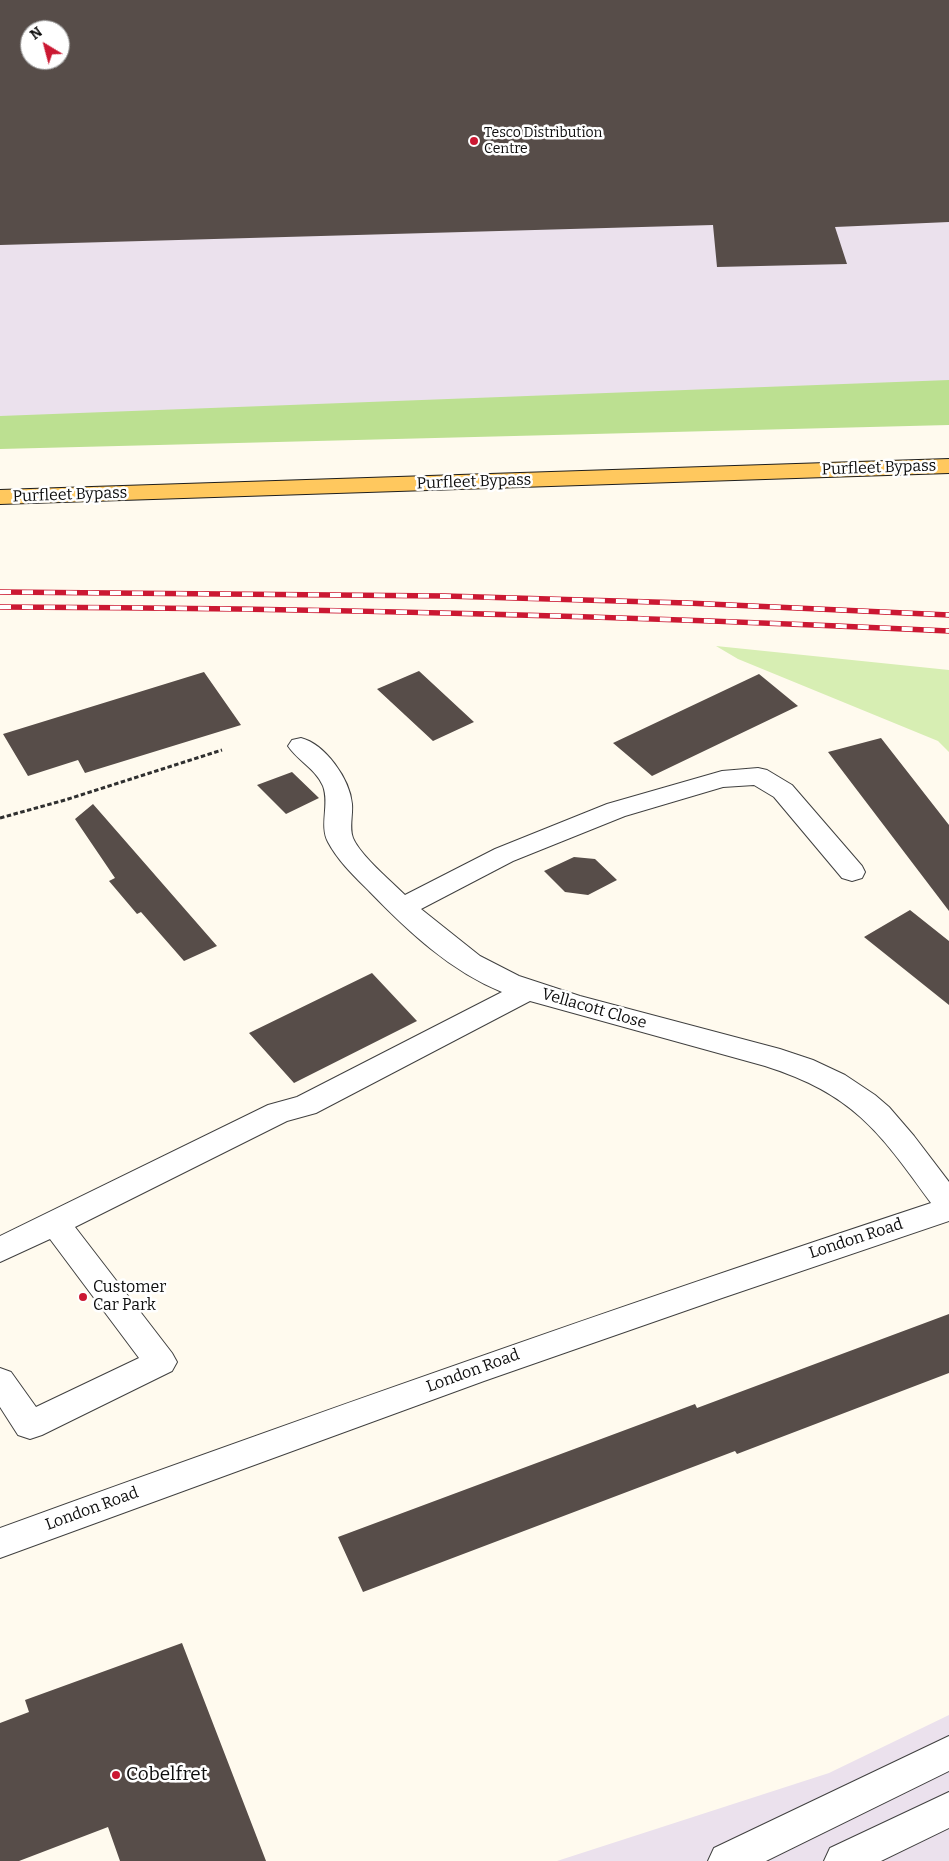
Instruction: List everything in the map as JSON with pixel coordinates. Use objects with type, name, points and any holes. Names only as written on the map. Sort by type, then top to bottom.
[{"type":"main road","name":"Purfleet Bypass","points":[[0,497],[949,466]]},
{"type":"street","name":"Vellacott Close","points":[[301,746],[333,776],[340,804],[338,825],[340,839],[362,867],[403,907],[430,932],[468,962],[490,975],[528,990],[746,1050],[820,1075],[850,1091],[876,1113],[896,1134],[949,1207]]},
{"type":"street","points":[[403,907],[504,855],[616,810],[722,779],[758,776],[783,791],[852,872]]},
{"type":"street","points":[[0,1250],[278,1113],[306,1105],[528,990]]},
{"type":"street","name":"London Road","points":[[0,1544],[256,1448],[619,1319],[949,1207]]},
{"type":"street","points":[[0,1381],[30,1425],[161,1362],[55,1223]]},
{"type":"street","points":[[727,1861],[949,1753]]},
{"type":"street","points":[[843,1861],[949,1808]]},
{"type":"path","points":[[0,818],[65,800],[222,750]]},
{"type":"shaded area","points":[[0,0],[949,0],[949,398],[0,428]]},
{"type":"shaded area","points":[[949,1715],[949,1861],[557,1861],[829,1773]]},
{"type":"green space","points":[[949,380],[949,425],[0,449],[0,416]]},
{"type":"green space","points":[[716,646],[949,670],[949,752],[938,741],[738,659]]},
{"type":"building","name":"Tesco Distribution Centre","points":[[0,0],[949,0],[949,222],[835,227],[847,264],[717,267],[713,225],[0,245]]},
{"type":"building","points":[[419,671],[474,722],[433,741],[377,689]]},
{"type":"building","points":[[204,672],[241,725],[85,773],[78,760],[28,776],[3,734]]},
{"type":"building","points":[[759,674],[798,706],[652,776],[613,743]]},
{"type":"building","points":[[881,738],[949,825],[949,911],[828,752]]},
{"type":"building","points":[[292,772],[319,798],[286,814],[257,785]]},
{"type":"building","points":[[93,804],[217,946],[184,961],[141,912],[137,914],[109,881],[115,878],[75,819]]},
{"type":"building","points":[[574,857],[595,859],[617,880],[588,895],[565,892],[544,871]]},
{"type":"building","points":[[910,910],[949,941],[949,1005],[864,937]]},
{"type":"building","points":[[372,973],[417,1021],[294,1083],[249,1033]]},
{"type":"building","points":[[949,1314],[949,1373],[737,1454],[735,1451],[363,1592],[338,1537],[695,1404],[697,1408]]},
{"type":"building","name":"Cobelfret","points":[[182,1643],[266,1861],[120,1861],[108,1827],[19,1861],[0,1861],[0,1723],[29,1712],[25,1700]]},
{"type":"railway","points":[[0,592],[445,596],[687,603],[949,615]]},
{"type":"railway","points":[[0,607],[238,609],[475,614],[949,631]]},
{"type":"place","name":"Tesco Distribution Centre","points":[[474,141]]},
{"type":"place","name":"Customer Car Park","points":[[83,1297]]},
{"type":"place","name":"Cobelfret","points":[[116,1775]]}]
